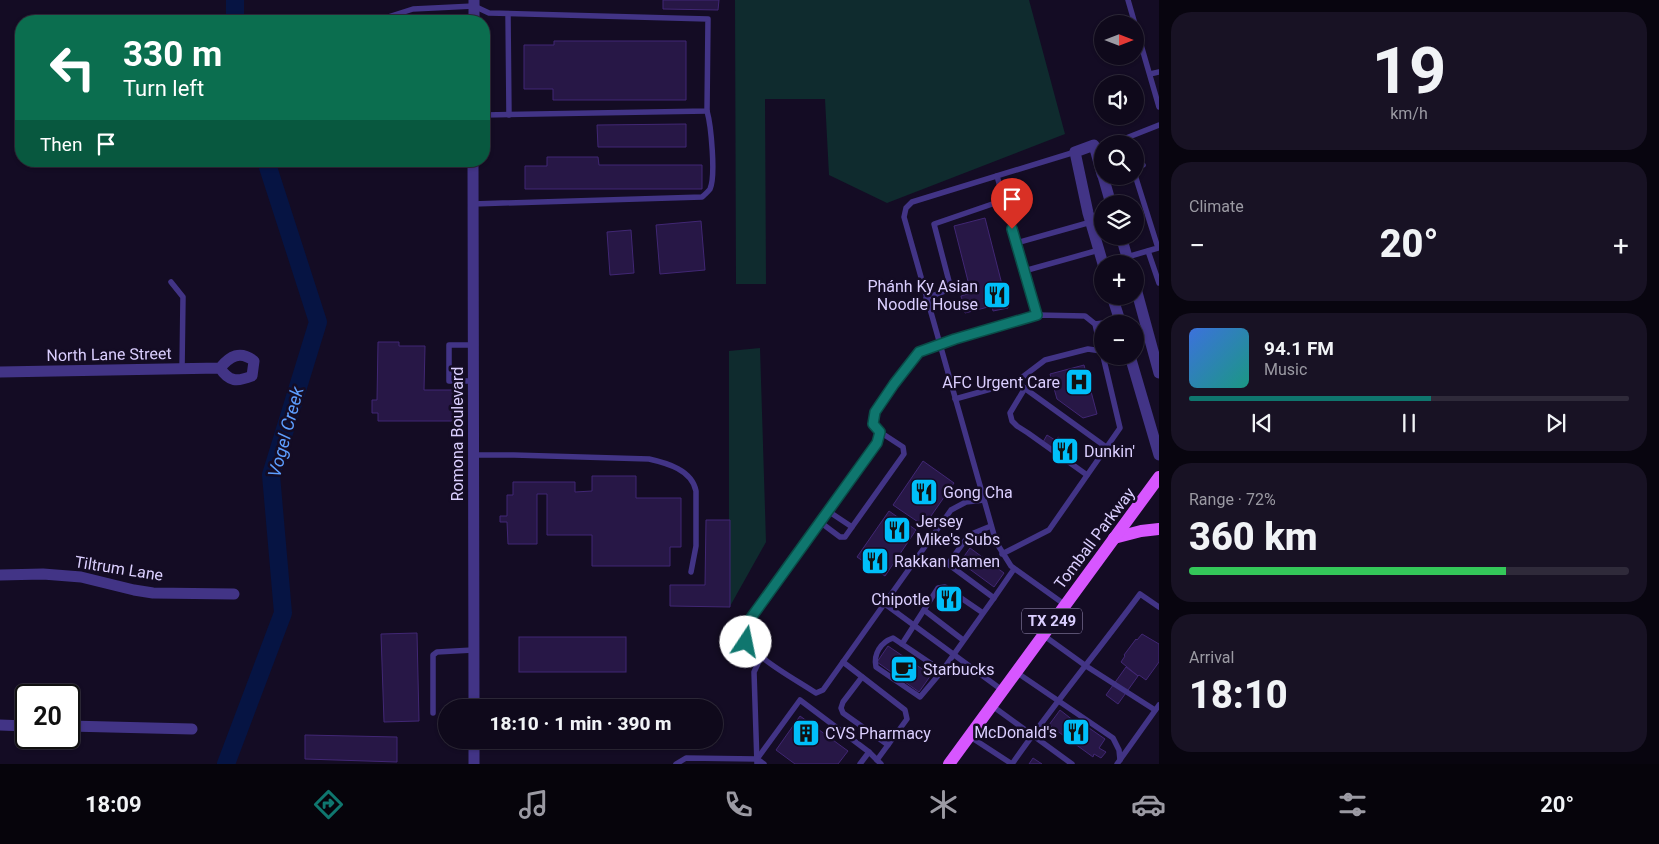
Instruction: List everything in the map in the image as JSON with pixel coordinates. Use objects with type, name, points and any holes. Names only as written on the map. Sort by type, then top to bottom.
[{"type":"main road","name":"Tomball Parkway","points":[[949,764],[1064,604],[1159,477]]},
{"type":"main road","points":[[1114,538],[1141,530],[1159,530]]},
{"type":"street","points":[[1094,146],[1075,152],[1100,255]]},
{"type":"street","name":"Romona Boulevard","points":[[474,167],[474,699]]},
{"type":"street","points":[[1140,305],[1159,373]]},
{"type":"street","points":[[1133,365],[1159,455]]},
{"type":"street","name":"North Lane Street","points":[[0,372],[220,368]]},
{"type":"street","name":"Tiltrum Lane","points":[[0,575],[44,574],[82,577],[154,593],[234,594]]},
{"type":"street","points":[[0,725],[15,726]]},
{"type":"street","points":[[80,726],[192,729]]},
{"type":"street","points":[[474,749],[474,764]]},
{"type":"lane","points":[[1128,0],[1159,107]]},
{"type":"lane","points":[[394,15],[413,9],[474,3],[489,13],[708,19],[707,111],[711,129],[712,178],[710,190],[702,197],[474,204]]},
{"type":"lane","points":[[508,14],[509,115]]},
{"type":"lane","points":[[1150,74],[1159,72]]},
{"type":"lane","points":[[490,115],[707,111]]},
{"type":"lane","points":[[1134,135],[1159,125]]},
{"type":"lane","points":[[1064,604],[1014,569],[1002,554],[996,542],[904,217],[906,208],[912,202],[1075,152]]},
{"type":"lane","points":[[997,176],[1037,315]]},
{"type":"lane","points":[[1138,185],[1158,248],[1139,255]]},
{"type":"lane","points":[[926,298],[952,289],[934,224],[1004,200]]},
{"type":"lane","points":[[1016,243],[1091,222]]},
{"type":"lane","points":[[1024,271],[1099,250]]},
{"type":"lane","points":[[1148,251],[1157,271],[1159,282]]},
{"type":"lane","points":[[171,282],[184,297],[182,369]]},
{"type":"lane","points":[[820,522],[840,537],[846,537],[904,454],[903,447],[880,432],[873,424],[875,412],[919,352],[955,339],[1037,315],[1085,316],[1094,323]]},
{"type":"lane","points":[[473,346],[449,346],[449,381],[473,381]]},
{"type":"lane","points":[[955,399],[1016,382],[1045,360],[1088,349],[1094,351]]},
{"type":"lane","points":[[1002,554],[1049,530],[1120,428],[1105,365]]},
{"type":"lane","points":[[1016,382],[1106,447]]},
{"type":"lane","points":[[1025,388],[1010,413],[1012,421],[1016,426],[1087,475]]},
{"type":"lane","points":[[880,432],[877,443],[748,622],[743,633],[746,642],[761,657],[816,693],[824,690],[952,510],[966,502],[984,500]]},
{"type":"lane","points":[[473,455],[649,459],[675,467],[686,474],[695,484],[696,546],[691,572]]},
{"type":"lane","points":[[828,511],[852,527]]},
{"type":"lane","points":[[991,526],[969,535],[948,564],[994,598]]},
{"type":"lane","points":[[942,671],[893,638],[887,640],[874,659],[876,667],[920,697],[942,671],[1014,569]]},
{"type":"lane","points":[[902,644],[938,588],[945,587],[983,613]]},
{"type":"lane","points":[[969,736],[1012,764],[1057,700],[1086,666],[1140,594],[1159,607]]},
{"type":"lane","points":[[885,604],[1002,690]]},
{"type":"lane","points":[[924,610],[963,640]]},
{"type":"lane","points":[[1042,635],[1086,666],[1157,707],[1119,762]]},
{"type":"lane","points":[[433,713],[433,655],[437,652],[474,650]]},
{"type":"lane","points":[[757,761],[754,672],[761,657]]},
{"type":"lane","points":[[757,761],[800,700],[880,763],[888,745],[907,719],[905,710],[843,662]]},
{"type":"lane","points":[[1016,672],[1113,738],[1118,750],[1119,762]]},
{"type":"lane","points":[[862,677],[843,702],[841,708],[843,713],[888,745]]},
{"type":"lane","points":[[991,705],[1072,764]]},
{"type":"lane","points":[[860,764],[868,752]]},
{"type":"lane","points":[[676,764],[686,758],[757,761],[764,764]]},
{"type":"green space","points":[[735,0],[1029,0],[1065,134],[887,203],[829,175],[825,99],[765,99],[766,284],[736,284]]},
{"type":"green space","points":[[760,348],[766,542],[729,608],[729,351]]},
{"type":"building","points":[[663,0],[719,0],[718,10],[663,9]]},
{"type":"building","points":[[554,41],[686,41],[686,100],[553,100],[553,89],[524,89],[524,45],[554,45]]},
{"type":"building","points":[[686,124],[686,147],[598,147],[597,125]]},
{"type":"building","points":[[547,157],[598,157],[599,165],[702,165],[702,189],[525,189],[525,166],[547,166]]},
{"type":"building","points":[[985,218],[1008,308],[993,311],[992,306],[965,313],[961,296],[971,293],[954,226]]},
{"type":"building","points":[[701,221],[705,270],[660,274],[656,225]]},
{"type":"building","points":[[631,230],[634,273],[610,275],[607,232]]},
{"type":"building","points":[[378,342],[399,342],[399,346],[425,346],[424,390],[453,390],[453,421],[378,421],[378,413],[372,413],[372,400],[377,400]]},
{"type":"building","points":[[1084,365],[1097,414],[1083,418],[1057,399],[1050,374]]},
{"type":"building","points":[[1047,435],[1055,440],[1058,437],[1077,450],[1070,461],[1043,442]]},
{"type":"building","points":[[923,461],[954,483],[924,526],[893,505]]},
{"type":"building","points":[[592,476],[636,476],[636,498],[681,498],[681,547],[670,547],[670,566],[592,566],[592,535],[547,535],[547,494],[537,494],[537,544],[508,544],[507,522],[500,522],[500,516],[507,516],[507,495],[513,495],[513,482],[575,482],[575,492],[592,491]]},
{"type":"building","points":[[889,511],[916,530],[885,576],[857,557]]},
{"type":"building","points":[[706,520],[730,520],[730,607],[670,606],[670,585],[705,585]]},
{"type":"building","points":[[970,548],[1004,573],[994,587],[960,562]]},
{"type":"building","points":[[417,633],[419,721],[384,722],[381,634]]},
{"type":"building","points":[[1142,634],[1159,644],[1159,662],[1146,680],[1121,662],[1136,639]]},
{"type":"building","points":[[519,637],[626,637],[626,672],[519,672]]},
{"type":"building","name":"Starbucks","points":[[888,646],[931,675],[919,692],[877,662]]},
{"type":"building","points":[[1126,667],[1138,676],[1118,704],[1106,695]]},
{"type":"building","name":"McDonald's","points":[[1060,710],[1074,721],[1076,719],[1105,739],[1099,748],[1106,752],[1101,758],[1094,754],[1093,757],[1049,725]]},
{"type":"building","name":"CVS Pharmacy","points":[[800,716],[848,751],[838,764],[795,764],[776,750]]},
{"type":"building","points":[[305,735],[397,737],[397,762],[305,759]]},
{"type":"building","points":[[1033,758],[1042,764],[1029,764]]},
{"type":"waterway","name":"Vogel Creek","points":[[235,0],[235,15]]},
{"type":"waterway","name":"Vogel Creek","points":[[226,764],[283,613],[271,475],[318,322],[268,167]]},
{"type":"place","name":"Phánh Ky Asian Noodle House","points":[[997,295]]},
{"type":"place","name":"AFC Urgent Care","points":[[1079,382]]},
{"type":"place","name":"Dunkin'","points":[[1065,451]]},
{"type":"place","name":"Gong Cha","points":[[924,492]]},
{"type":"place","name":"Jersey Mike's Subs","points":[[897,530]]},
{"type":"place","name":"Rakkan Ramen","points":[[875,561]]},
{"type":"place","name":"Chipotle","points":[[949,599]]},
{"type":"place","name":"Starbucks","points":[[904,669]]},
{"type":"place","name":"McDonald's","points":[[1076,732]]},
{"type":"place","name":"CVS Pharmacy","points":[[806,733]]},
{"type":"route","points":[[746,642],[743,633],[748,622],[877,443],[880,432],[873,424],[875,412],[919,352],[955,339],[1037,315],[1012,229]]}]
